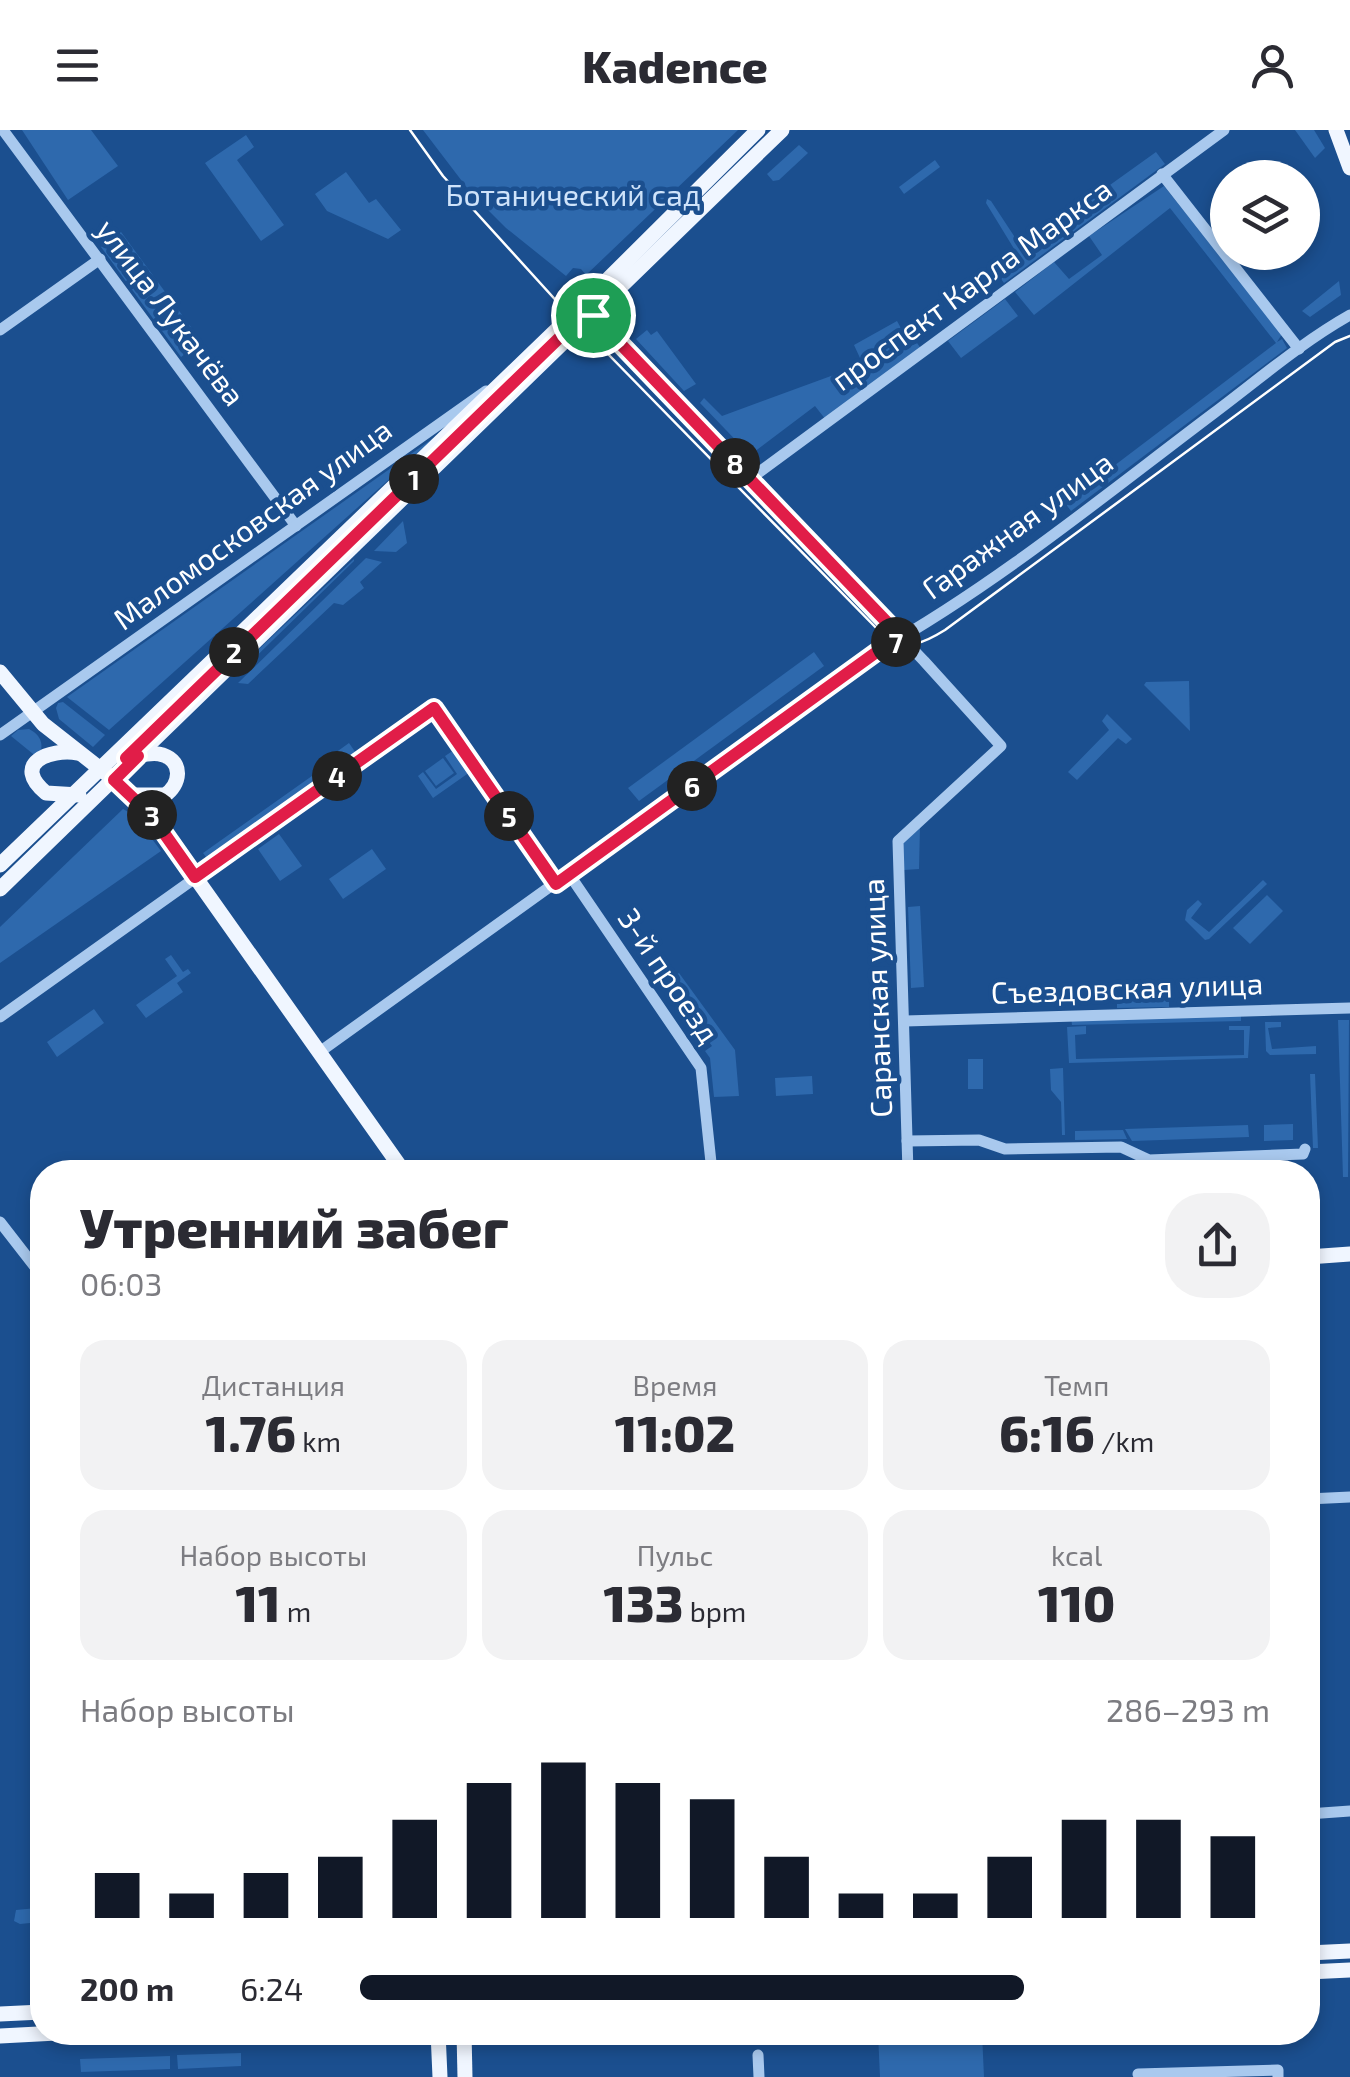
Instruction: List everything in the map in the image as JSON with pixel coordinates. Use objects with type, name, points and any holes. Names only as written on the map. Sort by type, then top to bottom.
[{"type":"main road","points":[[0,889],[107,775],[500,382],[588,310],[758,130]]},
{"type":"main road","points":[[0,865],[80,795],[132,756],[770,130]]},
{"type":"main road","points":[[132,756],[588,310],[782,130]]},
{"type":"main road","points":[[1336,130],[1350,168]]},
{"type":"main road","points":[[0,672],[32,712],[133,795],[152,816],[396,1160]]},
{"type":"main road","points":[[78,753],[49,752],[37,760],[34,770],[36,784],[46,793],[80,795]]},
{"type":"main road","points":[[132,756],[167,756],[175,763],[178,778],[166,795],[133,795]]},
{"type":"main road","points":[[0,878],[80,795]]},
{"type":"main road","points":[[1320,1255],[1350,1254]]},
{"type":"main road","points":[[1320,1952],[1350,1951]]},
{"type":"main road","points":[[1320,1971],[1350,1970]]},
{"type":"main road","points":[[0,2014],[30,2013]]},
{"type":"main road","points":[[0,2036],[30,2034]]},
{"type":"main road","points":[[439,2045],[440,2077]]},
{"type":"main road","points":[[465,2045],[466,2077]]},
{"type":"street","name":"улица Лукачёва","points":[[3,130],[296,526]]},
{"type":"street","name":"проспект Карла Маркса","points":[[750,479],[1224,130]]},
{"type":"street","points":[[1162,174],[1300,348]]},
{"type":"street","points":[[0,330],[100,259]]},
{"type":"street","points":[[588,310],[902,638]]},
{"type":"street","name":"Гаражная улица","points":[[321,1051],[878,651],[1074,518],[1300,348],[1350,315]]},
{"type":"street","name":"Маломосковская улица","points":[[0,735],[461,406],[537,360]]},
{"type":"street","name":"Саранская улица","points":[[902,638],[1000,746],[898,841],[908,1160]]},
{"type":"street","points":[[0,1018],[434,708],[556,884]]},
{"type":"street","name":"3-й проезд","points":[[569,874],[701,1068],[711,1160]]},
{"type":"street","name":"Съездовская улица","points":[[905,1020],[1350,1008]]},
{"type":"street","points":[[907,1141],[980,1140],[1006,1149],[1121,1147],[1149,1160],[1303,1154],[1305,1149]]},
{"type":"street","points":[[0,1222],[30,1261]]},
{"type":"street","points":[[1320,1498],[1350,1497]]},
{"type":"street","points":[[1320,1813],[1350,1812]]},
{"type":"street","points":[[758,2055],[759,2077]]},
{"type":"street","points":[[1138,2074],[1278,2070],[1278,2077]]},
{"type":"green space","points":[[22,130],[91,130],[118,166],[68,200]]},
{"type":"green space","name":"Ботанический сад","points":[[423,130],[738,130],[586,275],[573,268],[566,276],[506,228],[471,193]]},
{"type":"green space","points":[[1295,130],[1314,130],[1325,148],[1315,158]]},
{"type":"green space","points":[[246,135],[254,147],[237,160],[284,225],[261,241],[205,163]]},
{"type":"green space","points":[[799,145],[808,153],[773,181],[767,174]]},
{"type":"green space","points":[[1156,152],[1165,164],[1004,283],[993,268],[1016,252],[987,199],[1022,248]]},
{"type":"green space","points":[[935,160],[940,167],[904,194],[899,187]]},
{"type":"green space","points":[[346,172],[369,203],[376,199],[401,230],[388,239],[327,211],[315,194]]},
{"type":"green space","points":[[1164,186],[1210,244],[1210,259],[1170,208],[1034,315],[1015,292],[1054,262],[1069,279],[1102,255],[1089,236]]},
{"type":"green space","points":[[121,232],[202,342],[181,357],[101,247]]},
{"type":"green space","points":[[1219,270],[1231,270],[1282,334],[1277,342],[1282,339],[1287,348],[1071,511],[1065,503],[1276,343]]},
{"type":"green space","points":[[1339,281],[1341,295],[1310,317],[1302,311]]},
{"type":"green space","points":[[1005,299],[1018,316],[961,358],[948,341]]},
{"type":"green space","points":[[897,321],[911,346],[917,343],[922,350],[826,420],[815,406],[750,455],[700,403],[704,398],[722,416],[861,365],[866,371],[854,345]]},
{"type":"green space","points":[[647,330],[651,335],[657,331],[696,384],[684,391],[636,339]]},
{"type":"green space","points":[[442,432],[109,730],[67,697]]},
{"type":"green space","points":[[403,521],[407,543],[396,552],[374,551]]},
{"type":"green space","points":[[366,558],[382,562],[360,582],[364,588],[343,605],[334,603],[248,684],[238,683]]},
{"type":"green space","points":[[354,561],[238,674],[239,668]]},
{"type":"green space","points":[[814,652],[824,666],[639,801],[628,788]]},
{"type":"green space","points":[[1189,681],[1190,731],[1144,685]]},
{"type":"green space","points":[[63,702],[105,735],[93,747],[59,719],[56,708]]},
{"type":"green space","points":[[1107,714],[1132,739],[1126,744],[1118,738],[1077,780],[1068,772],[1109,730],[1102,721]]},
{"type":"green space","points":[[29,729],[41,741],[38,758],[11,736],[18,730]]},
{"type":"green space","points":[[349,743],[358,756],[209,861],[203,853],[319,771],[317,766]]},
{"type":"green space","points":[[454,750],[470,772],[433,798],[418,776],[423,772],[436,789],[457,774],[445,756]]},
{"type":"green space","points":[[443,758],[454,773],[436,786],[425,771]]},
{"type":"green space","points":[[123,809],[134,815],[161,851],[0,963],[0,927]]},
{"type":"green space","points":[[920,826],[919,869],[904,870],[902,842]]},
{"type":"green space","points":[[279,834],[302,866],[280,881],[258,849]]},
{"type":"green space","points":[[372,849],[386,869],[343,899],[329,879]]},
{"type":"green space","points":[[1263,880],[1267,884],[1209,939],[1205,940],[1185,920],[1187,910],[1198,900],[1202,904],[1191,918],[1209,932]]},
{"type":"green space","points":[[1267,895],[1283,911],[1250,944],[1233,928]]},
{"type":"green space","points":[[920,906],[924,987],[911,988],[908,907]]},
{"type":"green space","points":[[171,955],[183,972],[188,969],[191,973],[177,983],[183,992],[146,1018],[136,1005],[177,976],[165,959]]},
{"type":"green space","points":[[679,973],[735,1050],[739,1096],[714,1097],[710,1058],[705,1051],[712,1046],[666,983]]},
{"type":"green space","points":[[1169,999],[1169,1007],[1117,1008],[1117,1000]]},
{"type":"green space","points":[[94,1009],[104,1023],[57,1057],[47,1042]]},
{"type":"green space","points":[[1241,1015],[1241,1021],[1072,1025],[1071,1016]]},
{"type":"green space","points":[[1338,1020],[1349,1020],[1348,1177],[1343,1177]]},
{"type":"green space","points":[[1265,1022],[1281,1022],[1281,1027],[1268,1028],[1272,1049],[1316,1046],[1316,1054],[1270,1055],[1266,1051]]},
{"type":"green space","points":[[1086,1026],[1086,1034],[1075,1035],[1076,1059],[1244,1055],[1244,1030],[1229,1030],[1229,1026],[1250,1026],[1248,1058],[1069,1063],[1067,1027]]},
{"type":"green space","points":[[968,1059],[983,1059],[983,1089],[968,1089]]},
{"type":"green space","points":[[1063,1068],[1065,1135],[1061,1102],[1051,1090],[1050,1069]]},
{"type":"green space","points":[[1310,1074],[1315,1074],[1318,1148],[1313,1148]]},
{"type":"green space","points":[[812,1076],[813,1094],[776,1096],[775,1078]]},
{"type":"green space","points":[[1293,1124],[1293,1140],[1264,1141],[1264,1125]]},
{"type":"green space","points":[[1248,1125],[1249,1137],[1132,1141],[1125,1129]]},
{"type":"green space","points":[[1123,1130],[1127,1139],[1075,1140],[1075,1131]]},
{"type":"green space","points":[[30,1909],[30,1923],[14,1921],[16,1910]]},
{"type":"green space","points":[[879,2045],[983,2045],[984,2077],[880,2077]]},
{"type":"green space","points":[[241,2053],[241,2066],[178,2069],[177,2055]]},
{"type":"green space","points":[[170,2056],[170,2069],[81,2072],[80,2059]]},
{"type":"tram line","points":[[410,130],[443,176],[561,306],[885,637],[901,644],[923,642],[945,630],[1335,342],[1350,336]]},
{"type":"route","points":[[588,310],[593,315],[902,638],[878,651],[556,884],[434,708],[195,877],[143,804],[114,780],[138,756],[126,758],[588,310]]}]
